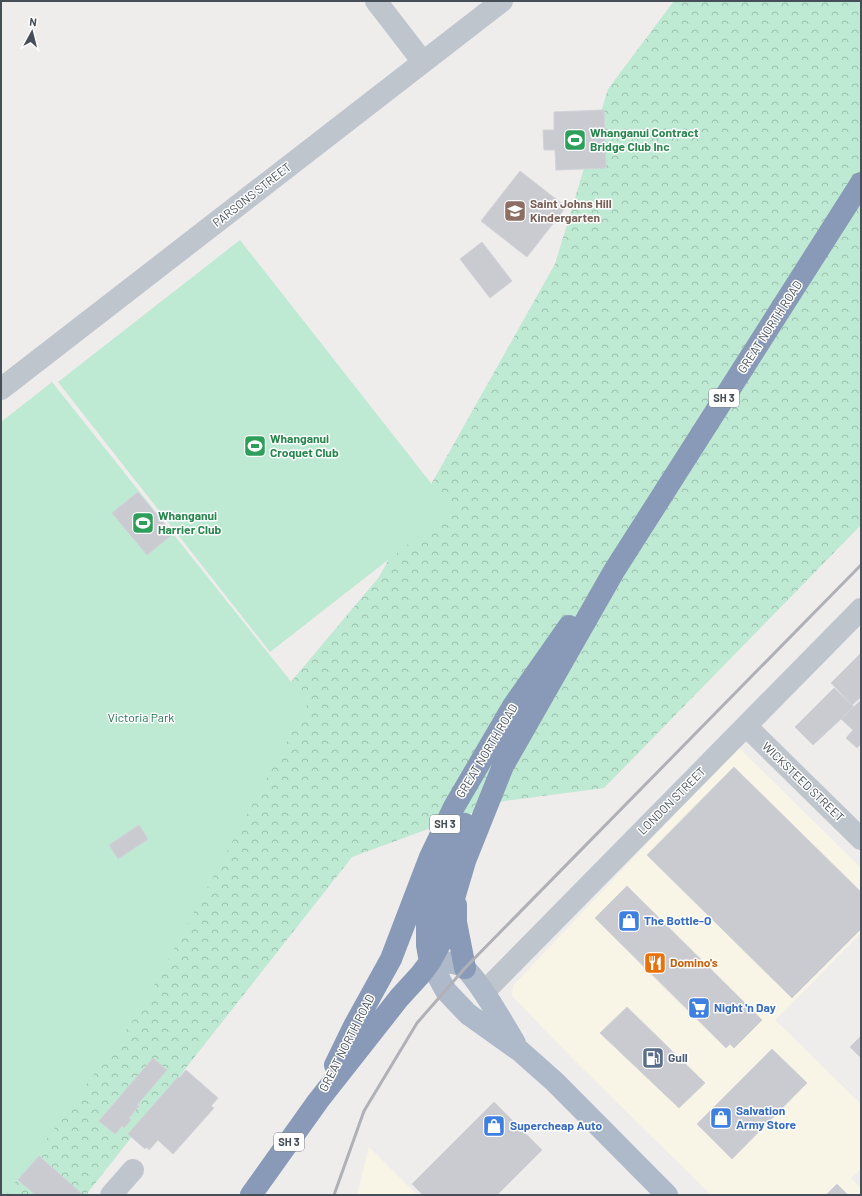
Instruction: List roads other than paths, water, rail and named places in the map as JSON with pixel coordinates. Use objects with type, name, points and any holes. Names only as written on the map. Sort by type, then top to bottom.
[{"type":"highway","name":"GREAT NORTH ROAD","points":[[430,962],[441,942],[465,860],[503,766],[614,571],[861,183]]},
{"type":"highway","name":"GREAT NORTH ROAD","points":[[318,1101],[354,1026],[391,960],[430,857],[454,807],[513,706],[560,638],[614,571]]},
{"type":"highway","points":[[430,962],[427,945],[426,924],[436,886],[462,830],[503,766]]},
{"type":"highway","points":[[455,894],[456,922],[465,968]]},
{"type":"highway","name":"SH 3","points":[[251,1195],[318,1101],[399,998],[430,962]]},
{"type":"main road","points":[[520,1051],[484,992],[465,968],[450,962],[430,962],[446,990],[468,1014],[520,1051],[555,1082],[667,1195]]},
{"type":"street","points":[[376,1],[423,62]]},
{"type":"street","name":"PARSONS STREET","points":[[1,389],[502,1]]},
{"type":"street","name":"LONDON STREET","points":[[484,992],[861,609]]},
{"type":"street","name":"WICKSTEED STREET","points":[[746,726],[861,839]]},
{"type":"street","points":[[111,1195],[133,1170]]},
{"type":"railway","points":[[334,1195],[364,1111],[417,1023],[465,968],[861,565]]},
{"type":"place","name":"Whanganui Contract Bridge Club Inc","points":[[575,140]]},
{"type":"place","name":"Saint Johns Hill Kindergarten","points":[[515,211]]},
{"type":"place","name":"Whanganui Croquet Club","points":[[255,446]]},
{"type":"place","name":"Whanganui Harrier Club","points":[[143,523]]},
{"type":"place","name":"The Bottle-O","points":[[629,921]]},
{"type":"place","name":"Domino's","points":[[655,963]]},
{"type":"place","name":"Night 'n Day","points":[[699,1008]]},
{"type":"place","name":"Gull","points":[[653,1058]]},
{"type":"place","name":"Salvation Army Store","points":[[721,1118]]},
{"type":"place","name":"Supercheap Auto","points":[[494,1126]]},
{"type":"park label","name":"Victoria Park","points":[[141,718]]}]
